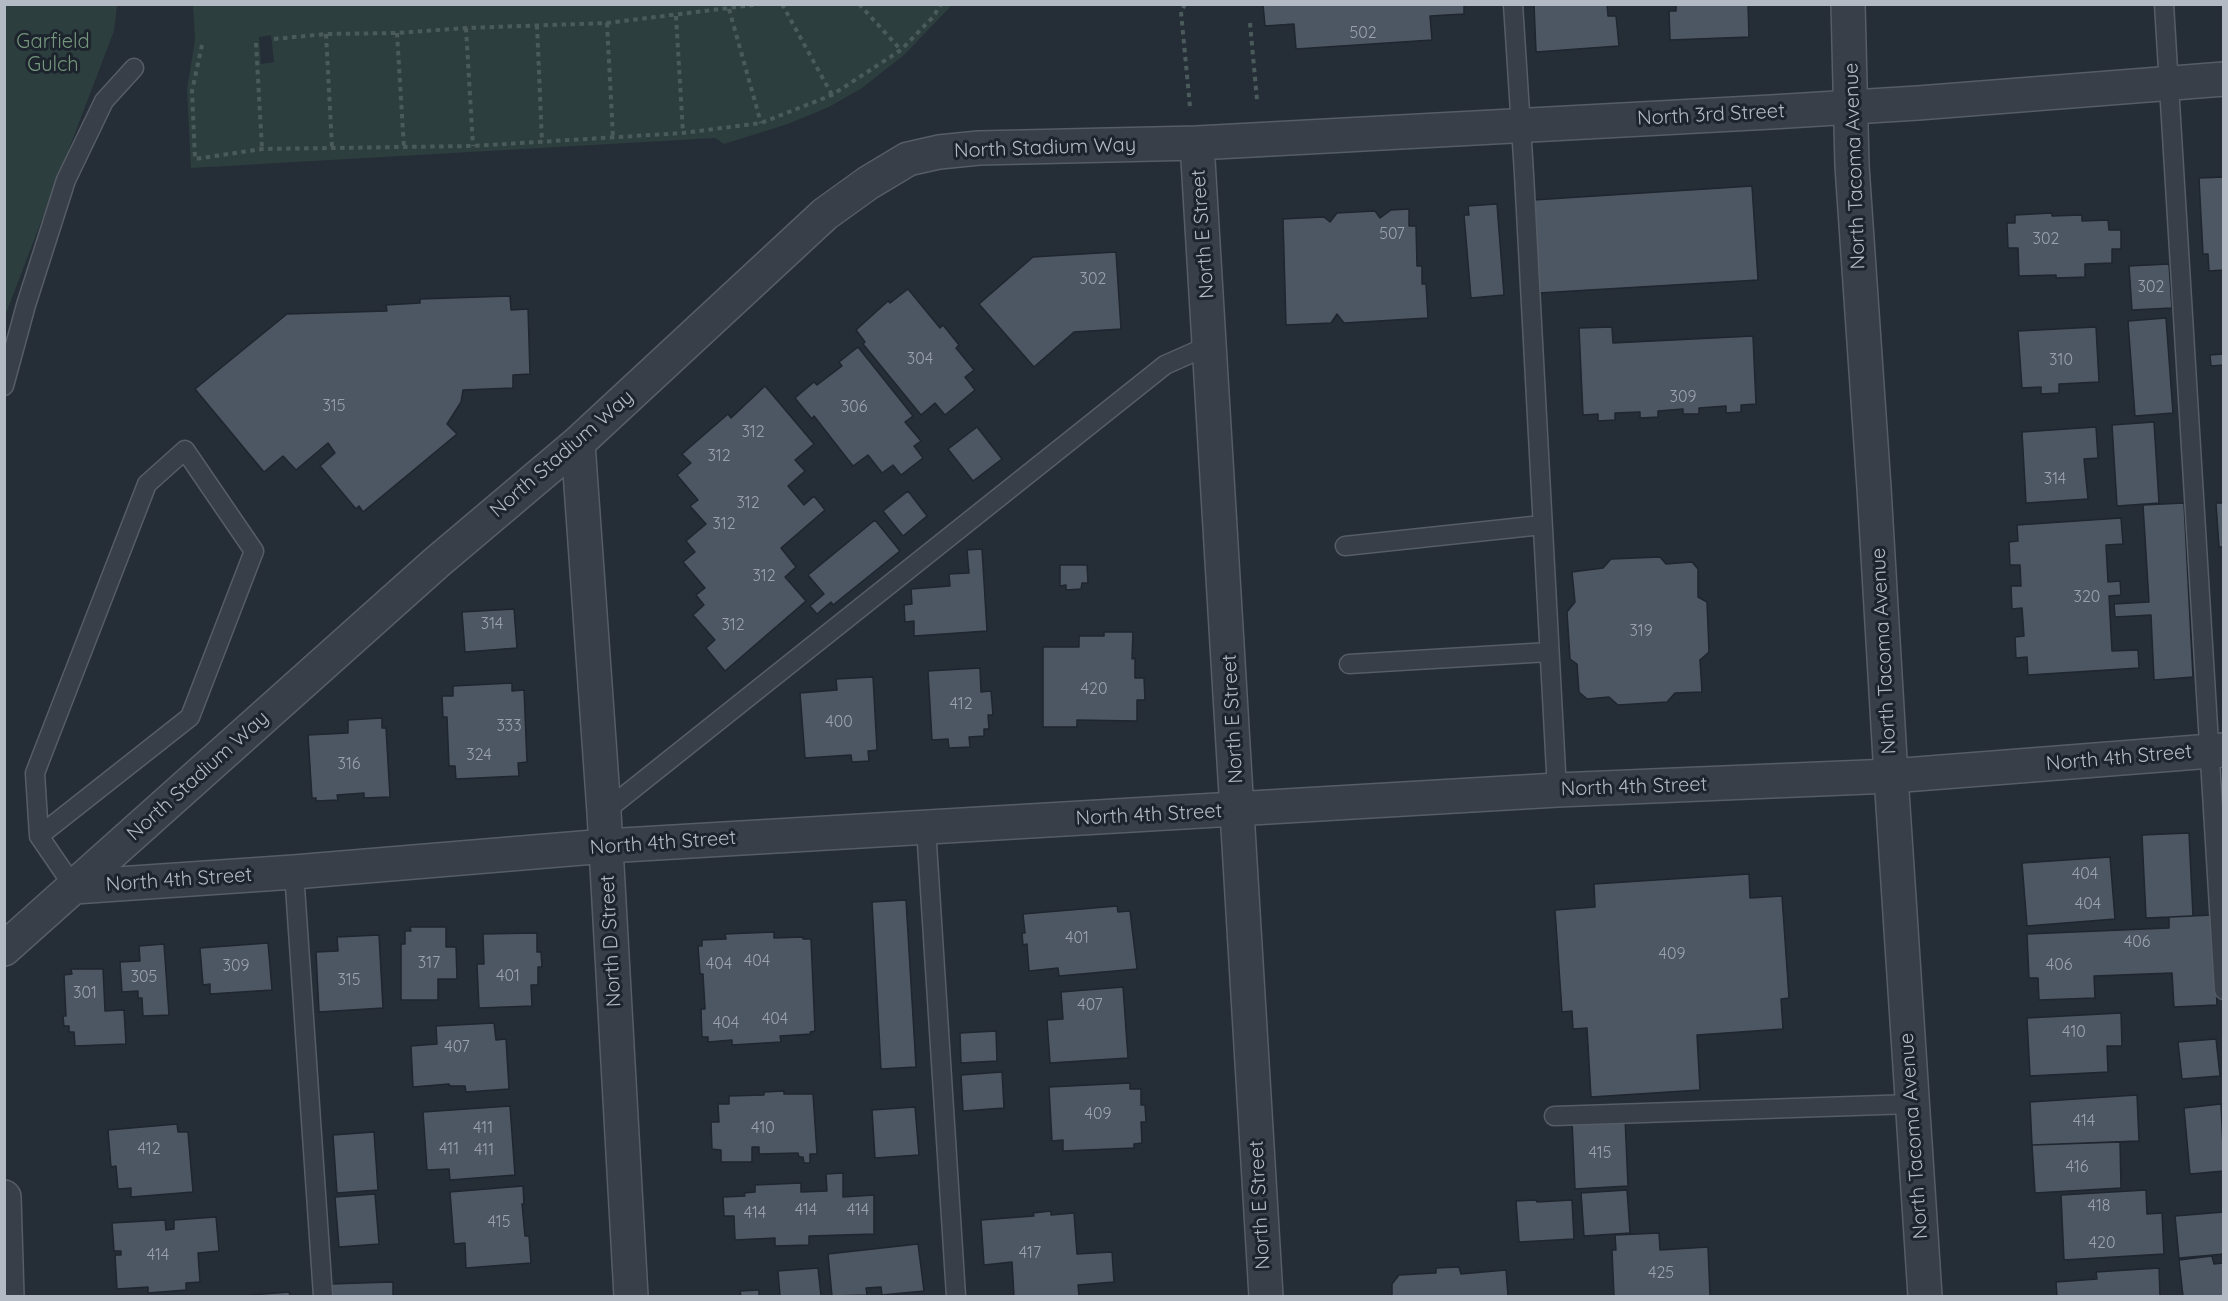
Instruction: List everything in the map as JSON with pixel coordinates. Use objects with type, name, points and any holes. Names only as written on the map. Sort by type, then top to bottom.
[{"type":"street","name":"North Tacoma Avenue","points":[[1848,4],[1852,166],[1925,1296]]},
{"type":"street","name":"North 3rd Street","points":[[1197,143],[1852,107],[2223,79]]},
{"type":"street","name":"North E Street","points":[[1197,143],[1266,1296]]},
{"type":"street","name":"North Stadium Way","points":[[4,949],[436,563],[578,442],[825,214],[868,183],[908,159],[939,152],[979,148],[1197,143]]},
{"type":"street","name":"North D Street","points":[[578,442],[604,812],[631,1296]]},
{"type":"street","name":"North 4th Street","points":[[74,887],[294,872],[606,846],[1557,790],[1891,776],[2216,750]]},
{"type":"street","points":[[4,1197],[7,1296]]},
{"type":"lane","points":[[1513,4],[1557,790]]},
{"type":"lane","points":[[2164,4],[2216,750],[2223,990]]},
{"type":"lane","points":[[4,386],[26,305],[66,180],[104,101],[134,68]]},
{"type":"lane","points":[[604,812],[1165,364],[1210,345]]},
{"type":"lane","points":[[39,836],[190,717],[254,551],[185,450],[147,484],[35,773],[39,836],[74,887]]},
{"type":"lane","points":[[1345,546],[1542,525]]},
{"type":"lane","points":[[1349,664],[1549,652]]},
{"type":"lane","points":[[926,828],[956,1296]]},
{"type":"lane","points":[[294,872],[323,1296]]},
{"type":"lane","points":[[1554,1116],[1912,1104]]},
{"type":"path","points":[[274,39],[326,34],[607,23],[761,4]]},
{"type":"path","points":[[782,4],[832,95]]},
{"type":"path","points":[[859,4],[901,50]]},
{"type":"path","points":[[202,45],[192,91],[195,159],[262,149],[473,146],[683,133],[761,123],[832,95],[901,50],[933,17],[940,4]]},
{"type":"path","points":[[1185,4],[1181,12],[1190,108]]},
{"type":"path","points":[[729,8],[761,123]]},
{"type":"path","points":[[676,16],[683,133]]},
{"type":"path","points":[[607,23],[613,137]]},
{"type":"path","points":[[1250,23],[1257,100]]},
{"type":"path","points":[[537,25],[542,142]]},
{"type":"path","points":[[466,28],[473,146]]},
{"type":"path","points":[[397,33],[404,148]]},
{"type":"path","points":[[326,34],[332,147]]},
{"type":"path","points":[[256,43],[262,149]]},
{"type":"green space","points":[[193,4],[952,5],[904,55],[862,88],[829,107],[788,124],[724,144],[715,138],[191,168],[187,89],[195,40]],"holes":[[[271,35],[274,62],[261,64],[259,37]]]},
{"type":"green space","name":"Garfield Gulch","points":[[5,5],[117,5],[114,31],[5,316]]},
{"type":"building","points":[[1263,4],[1464,4],[1464,14],[1430,16],[1432,40],[1296,49],[1294,24],[1265,26]]},
{"type":"building","points":[[1534,4],[1607,4],[1608,16],[1616,16],[1619,46],[1536,52]]},
{"type":"building","points":[[1676,4],[1748,4],[1749,37],[1670,40],[1669,11],[1676,11]]},
{"type":"building","points":[[2224,177],[2224,270],[2209,271],[2208,254],[2203,254],[2199,178]]},
{"type":"building","points":[[1752,186],[1758,280],[1539,293],[1533,200]]},
{"type":"building","points":[[1497,204],[1504,295],[1471,298],[1464,215],[1469,215],[1468,206]]},
{"type":"building","points":[[1409,209],[1409,226],[1416,226],[1417,266],[1422,266],[1422,284],[1426,284],[1428,318],[1344,323],[1337,314],[1331,323],[1286,325],[1283,219],[1324,217],[1330,222],[1337,213],[1375,211],[1380,218],[1391,210]]},
{"type":"building","points":[[2052,213],[2052,216],[2082,215],[2082,221],[2108,220],[2109,230],[2121,230],[2121,249],[2112,249],[2112,263],[2085,264],[2085,277],[2019,276],[2018,248],[2008,248],[2007,223],[2015,223],[2015,215]]},
{"type":"building","points":[[1116,252],[1121,329],[1074,332],[1034,367],[979,304],[1033,257]]},
{"type":"building","points":[[2169,264],[2172,308],[2132,310],[2129,266]]},
{"type":"building","points":[[908,289],[940,328],[943,325],[959,345],[956,348],[974,370],[965,377],[975,390],[945,415],[935,403],[921,415],[863,344],[865,342],[856,330],[888,301],[890,303]]},
{"type":"building","points":[[510,296],[511,310],[528,309],[530,374],[513,375],[513,388],[463,390],[461,402],[447,424],[457,434],[363,512],[359,506],[356,509],[320,466],[335,453],[328,443],[296,470],[283,456],[264,472],[195,389],[287,314],[387,311],[386,305],[420,303],[420,299]]},
{"type":"building","points":[[2166,318],[2173,413],[2135,416],[2128,321]]},
{"type":"building","points":[[1612,327],[1613,343],[1753,336],[1756,404],[1741,405],[1741,412],[1726,413],[1726,406],[1699,408],[1699,414],[1683,414],[1683,409],[1658,411],[1658,417],[1640,418],[1640,412],[1615,413],[1615,420],[1598,421],[1598,414],[1583,415],[1579,328]]},
{"type":"building","points":[[2096,327],[2099,382],[2059,384],[2059,393],[2041,394],[2041,387],[2022,388],[2018,331]]},
{"type":"building","points":[[858,347],[913,416],[905,422],[921,441],[914,446],[923,458],[901,475],[893,465],[882,473],[868,455],[853,466],[814,416],[812,419],[795,398],[814,382],[817,385],[842,366],[839,362]]},
{"type":"building","points":[[2224,354],[2224,365],[2211,366],[2210,355]]},
{"type":"building","points":[[765,386],[814,444],[795,460],[805,471],[788,486],[804,505],[814,496],[825,510],[781,548],[796,567],[785,577],[806,601],[725,671],[706,648],[715,640],[693,615],[704,605],[696,595],[705,588],[683,562],[695,552],[686,541],[706,524],[690,506],[698,500],[677,475],[691,463],[682,454],[728,414],[731,418]]},
{"type":"building","points":[[2154,422],[2159,503],[2117,506],[2112,425]]},
{"type":"building","points":[[977,427],[1002,459],[973,481],[948,449]]},
{"type":"building","points":[[2096,427],[2098,458],[2084,459],[2088,499],[2026,503],[2022,432]]},
{"type":"building","points":[[908,491],[927,516],[903,536],[883,511]]},
{"type":"building","points":[[2184,503],[2193,677],[2154,680],[2151,615],[2115,617],[2114,604],[2149,602],[2143,505]]},
{"type":"building","points":[[2216,503],[2224,503],[2224,547],[2219,547]]},
{"type":"building","points":[[2121,518],[2123,544],[2106,545],[2108,582],[2120,581],[2121,595],[2109,596],[2112,651],[2138,650],[2139,668],[2028,675],[2027,657],[2016,658],[2015,637],[2024,636],[2022,608],[2012,609],[2011,586],[2021,586],[2020,565],[2010,565],[2009,542],[2018,541],[2017,525]]},
{"type":"building","points":[[875,520],[900,551],[833,605],[831,602],[817,614],[810,606],[824,594],[808,575]]},
{"type":"building","points":[[982,549],[987,631],[914,636],[914,621],[905,622],[904,605],[912,604],[911,589],[950,586],[949,574],[969,573],[967,550]]},
{"type":"building","points":[[1660,557],[1666,564],[1692,562],[1698,569],[1698,597],[1707,602],[1709,652],[1700,660],[1702,692],[1675,693],[1667,702],[1618,705],[1609,697],[1587,699],[1579,692],[1577,664],[1570,659],[1567,612],[1575,602],[1572,572],[1603,568],[1611,559]]},
{"type":"building","points":[[1060,565],[1087,565],[1088,583],[1082,583],[1081,589],[1066,590],[1066,585],[1060,586]]},
{"type":"building","points":[[514,609],[517,648],[465,652],[462,612]]},
{"type":"building","points":[[1104,632],[1133,632],[1132,659],[1135,658],[1135,678],[1144,678],[1145,700],[1137,700],[1137,721],[1077,720],[1077,727],[1043,727],[1043,647],[1079,647],[1079,636],[1104,636]]},
{"type":"building","points":[[980,668],[981,692],[991,691],[993,715],[988,715],[989,729],[984,729],[984,736],[969,737],[970,747],[949,748],[948,739],[932,740],[928,671]]},
{"type":"building","points":[[873,677],[877,750],[868,751],[869,761],[852,762],[851,755],[805,758],[800,693],[837,690],[836,679]]},
{"type":"building","points":[[512,683],[512,691],[524,690],[527,762],[518,763],[519,776],[456,779],[455,766],[449,766],[447,717],[443,717],[442,696],[453,696],[453,686]]},
{"type":"building","points":[[382,718],[382,728],[386,728],[390,797],[364,798],[364,793],[337,795],[338,800],[316,801],[316,798],[312,798],[308,735],[348,733],[348,720]]},
{"type":"building","points":[[2189,833],[2193,916],[2146,918],[2142,835]]},
{"type":"building","points":[[2110,857],[2115,919],[2027,926],[2022,863]]},
{"type":"building","points":[[1749,874],[1750,898],[1782,896],[1789,998],[1781,999],[1783,1029],[1697,1035],[1700,1090],[1591,1097],[1587,1028],[1573,1029],[1572,1011],[1562,1012],[1555,910],[1595,907],[1594,884]]},
{"type":"building","points":[[906,900],[916,1067],[881,1069],[872,902]]},
{"type":"building","points":[[1117,906],[1118,912],[1130,911],[1137,969],[1059,976],[1058,968],[1029,971],[1027,944],[1023,945],[1022,933],[1025,933],[1023,914]]},
{"type":"building","points":[[2213,915],[2217,1005],[2174,1007],[2172,973],[2094,976],[2095,998],[2039,1000],[2038,978],[2029,978],[2027,934],[2169,928],[2169,917]]},
{"type":"building","points":[[410,927],[446,927],[446,947],[456,947],[457,979],[438,979],[438,1000],[401,1000],[401,944],[405,944],[405,931],[411,931]]},
{"type":"building","points":[[774,932],[774,938],[811,939],[815,1031],[810,1032],[811,1034],[780,1036],[781,1042],[732,1045],[732,1040],[708,1042],[708,1037],[702,1037],[701,1009],[705,1009],[703,974],[700,974],[698,946],[702,946],[702,940],[726,939],[725,934]]},
{"type":"building","points":[[537,933],[537,952],[541,952],[542,967],[538,967],[538,985],[531,985],[532,1006],[479,1008],[477,964],[484,964],[483,934]]},
{"type":"building","points":[[379,935],[383,1008],[319,1012],[316,952],[338,951],[337,937]]},
{"type":"building","points":[[268,943],[272,990],[210,994],[210,984],[203,985],[200,948]]},
{"type":"building","points":[[164,944],[169,1015],[143,1016],[142,998],[138,998],[138,991],[122,992],[120,962],[140,961],[139,946]]},
{"type":"building","points":[[71,969],[103,969],[105,1011],[124,1010],[126,1044],[75,1046],[74,1032],[69,1032],[69,1026],[64,1026],[63,1016],[66,1016],[64,975],[72,974]]},
{"type":"building","points":[[1123,987],[1128,1058],[1050,1063],[1047,1020],[1063,1019],[1061,992]]},
{"type":"building","points":[[2121,1013],[2122,1046],[2107,1046],[2108,1072],[2030,1076],[2027,1018]]},
{"type":"building","points":[[494,1023],[496,1040],[506,1039],[509,1089],[466,1092],[465,1086],[450,1086],[449,1084],[413,1087],[411,1046],[437,1044],[436,1026]]},
{"type":"building","points":[[996,1031],[997,1061],[961,1063],[960,1033]]},
{"type":"building","points":[[2216,1039],[2220,1076],[2182,1079],[2178,1042]]},
{"type":"building","points":[[1002,1072],[1004,1108],[963,1111],[961,1075]]},
{"type":"building","points":[[1130,1083],[1130,1089],[1141,1089],[1141,1105],[1145,1105],[1146,1122],[1141,1122],[1142,1143],[1134,1144],[1134,1148],[1063,1151],[1063,1140],[1052,1141],[1049,1087]]},
{"type":"building","points":[[784,1091],[784,1094],[813,1094],[817,1154],[810,1154],[810,1163],[804,1163],[803,1157],[799,1157],[798,1153],[759,1154],[759,1147],[752,1147],[752,1162],[721,1162],[721,1150],[712,1149],[711,1122],[719,1122],[718,1104],[729,1104],[729,1096],[764,1095],[764,1092]]},
{"type":"building","points":[[2137,1095],[2139,1141],[2032,1145],[2030,1102]]},
{"type":"building","points":[[2221,1104],[2224,1171],[2190,1174],[2184,1108]]},
{"type":"building","points":[[510,1106],[515,1175],[450,1180],[449,1169],[427,1170],[423,1112]]},
{"type":"building","points":[[915,1107],[919,1155],[875,1158],[872,1110]]},
{"type":"building","points":[[1625,1118],[1628,1186],[1575,1189],[1572,1120]]},
{"type":"building","points":[[177,1124],[178,1132],[188,1132],[193,1192],[131,1197],[131,1188],[118,1189],[116,1166],[111,1167],[108,1130]]},
{"type":"building","points":[[374,1132],[378,1190],[337,1193],[333,1135]]},
{"type":"building","points":[[2120,1142],[2121,1188],[2035,1193],[2032,1145]]},
{"type":"building","points":[[843,1173],[843,1197],[874,1195],[874,1234],[809,1236],[809,1245],[775,1246],[775,1238],[735,1240],[734,1216],[724,1216],[723,1197],[745,1196],[744,1193],[755,1192],[755,1185],[801,1183],[801,1192],[827,1191],[826,1174]]},
{"type":"building","points":[[523,1186],[525,1236],[529,1236],[531,1263],[466,1268],[465,1243],[454,1244],[450,1192]]},
{"type":"building","points":[[1627,1190],[1630,1233],[1584,1236],[1581,1193]]},
{"type":"building","points":[[2146,1190],[2147,1214],[2162,1213],[2164,1254],[2064,1260],[2061,1195]]},
{"type":"building","points":[[375,1194],[379,1244],[339,1247],[335,1197]]},
{"type":"building","points":[[1536,1200],[1537,1202],[1572,1200],[1574,1239],[1519,1242],[1516,1201]]},
{"type":"building","points":[[1051,1211],[1051,1215],[1074,1213],[1077,1254],[1112,1252],[1114,1282],[1078,1285],[1079,1296],[1014,1296],[1012,1262],[984,1265],[981,1220],[1034,1216],[1033,1213]]},
{"type":"building","points":[[2224,1212],[2224,1254],[2179,1258],[2175,1216]]},
{"type":"building","points":[[216,1217],[219,1251],[198,1253],[200,1282],[186,1283],[186,1290],[148,1293],[148,1287],[117,1289],[115,1255],[121,1255],[121,1251],[114,1251],[112,1223],[165,1220],[166,1230],[174,1229],[174,1220]]},
{"type":"building","points":[[1659,1233],[1660,1250],[1708,1247],[1710,1296],[1614,1296],[1612,1250],[1616,1250],[1615,1235]]},
{"type":"building","points":[[918,1244],[924,1291],[882,1295],[881,1287],[866,1288],[867,1295],[832,1296],[828,1254]]},
{"type":"building","points":[[2212,1256],[2214,1264],[2223,1263],[2224,1296],[2183,1296],[2179,1260]]},
{"type":"building","points":[[1459,1267],[1461,1274],[1506,1270],[1508,1296],[1392,1296],[1392,1284],[1399,1275],[1436,1273],[1436,1268]]},
{"type":"building","points":[[818,1268],[821,1296],[780,1296],[778,1271]]},
{"type":"building","points":[[2159,1268],[2160,1296],[2057,1296],[2056,1282],[2097,1279],[2096,1272]]},
{"type":"building","points":[[393,1282],[393,1296],[331,1296],[330,1284]]},
{"type":"building","points":[[759,1290],[759,1296],[741,1296],[740,1291]]},
{"type":"building","points":[[289,1292],[290,1296],[251,1296],[251,1295]]}]
